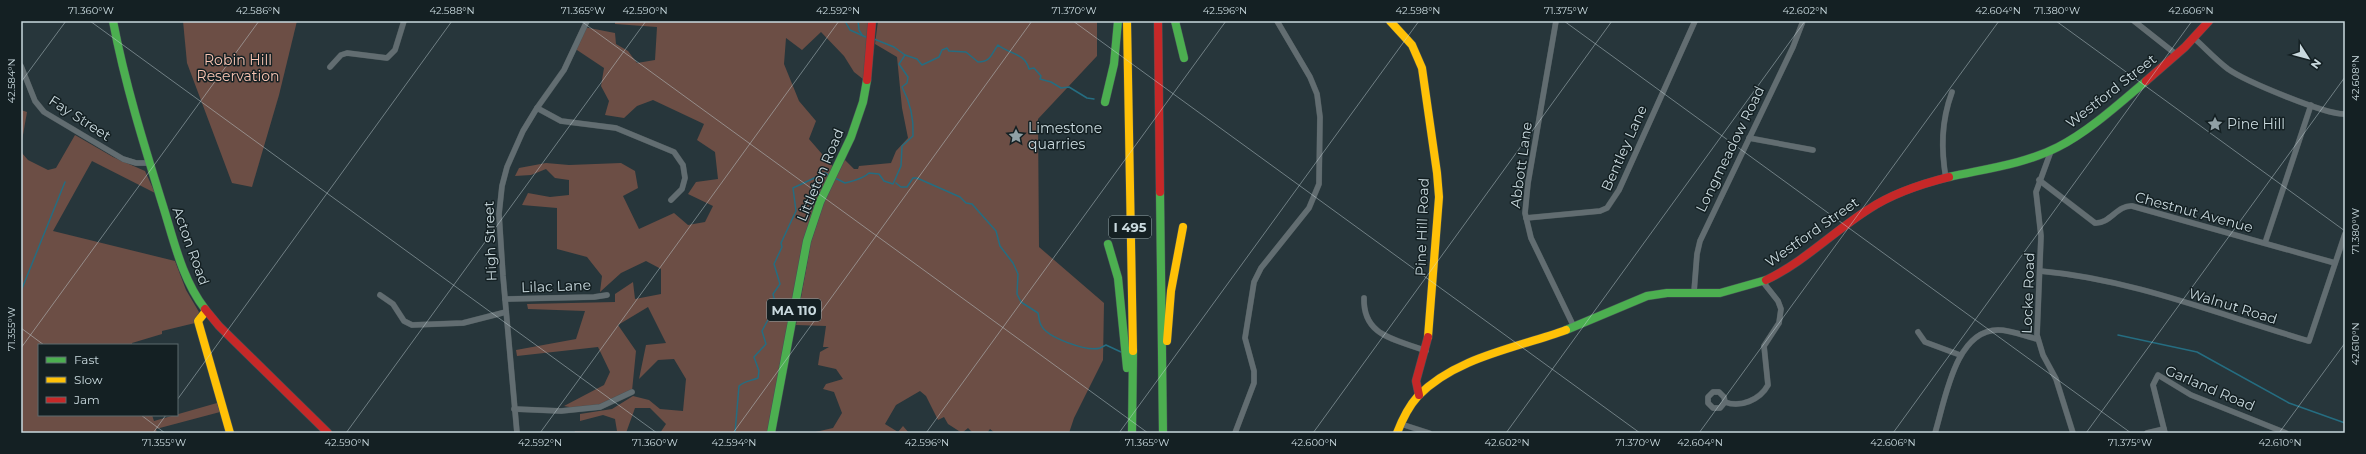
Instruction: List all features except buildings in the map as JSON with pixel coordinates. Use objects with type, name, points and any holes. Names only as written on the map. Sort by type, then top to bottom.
[{"type":"main road","name":"Acton Road","points":[[113,21],[121,62],[150,164],[184,273],[193,294],[206,312],[328,433]]},
{"type":"main road","points":[[1104,102],[1114,64],[1118,21]]},
{"type":"main road","name":"I 495","points":[[1127,21],[1133,360],[1131,433]]},
{"type":"main road","name":"I 495","points":[[1158,21],[1163,433]]},
{"type":"main road","points":[[1175,21],[1184,58]]},
{"type":"main road","name":"Pine Hill Road","points":[[1390,21],[1400,30],[1412,45],[1422,68],[1434,142],[1439,197],[1433,291],[1426,351],[1416,379],[1420,395]]},
{"type":"main road","name":"Westford Street","points":[[1397,433],[1401,424],[1420,395],[1456,370],[1488,356],[1574,327],[1639,298],[1659,294],[1694,292],[1720,293],[1763,282],[1800,259],[1856,216],[1880,202],[1915,187],[2051,151],[2072,138],[2145,84],[2178,55],[2209,21]]},
{"type":"main road","name":"Littleton Road","points":[[771,433],[807,241],[825,190],[836,169],[858,118],[868,83],[871,59],[872,23]]},
{"type":"main road","points":[[1162,392],[1171,291],[1183,227]]},
{"type":"main road","points":[[1108,244],[1118,278],[1131,433]]},
{"type":"main road","points":[[206,312],[198,321],[230,433]]},
{"type":"street","points":[[330,67],[344,54],[387,58],[395,50],[404,21]]},
{"type":"street","name":"High Street","points":[[517,433],[499,214],[502,186],[511,157],[537,108],[563,71],[587,21]]},
{"type":"street","points":[[1235,433],[1254,383],[1254,371],[1245,338],[1249,301],[1254,282],[1260,268],[1309,208],[1318,184],[1320,117],[1317,94],[1310,77],[1277,21]]},
{"type":"street","name":"Abbott Lane","points":[[1556,21],[1528,183],[1526,218],[1531,238],[1574,327]]},
{"type":"street","name":"Bentley Lane","points":[[1526,218],[1600,211],[1607,208],[1619,190],[1695,21]]},
{"type":"street","name":"Longmeadow Road","points":[[1694,292],[1697,254],[1700,241],[1793,47],[1803,21]]},
{"type":"street","points":[[2134,21],[2178,55]]},
{"type":"street","points":[[2194,38],[2234,73],[2328,112],[2345,114]]},
{"type":"street","name":"Fay Street","points":[[21,66],[36,101],[49,116],[123,158],[140,164],[150,164]]},
{"type":"street","points":[[1946,179],[1941,150],[1948,104],[1952,92]]},
{"type":"street","points":[[2265,243],[2311,105]]},
{"type":"street","points":[[537,108],[561,121],[616,128],[674,152],[683,165],[685,178],[682,189],[671,200]]},
{"type":"street","points":[[1749,138],[1813,150]]},
{"type":"street","name":"Locke Road","points":[[2051,151],[2039,180],[2036,196],[2041,236],[2038,339],[2043,355],[2056,379],[2074,433]]},
{"type":"street","name":"Chestnut Avenue","points":[[2039,180],[2095,223],[2102,223],[2122,208],[2132,206],[2335,263]]},
{"type":"street","name":"Walnut Road","points":[[2040,271],[2073,274],[2124,286],[2309,341],[2345,234]]},
{"type":"street","points":[[1725,402],[1735,405],[1746,402],[1760,395],[1768,386],[1764,346],[1778,323],[1781,309],[1778,300],[1763,282]]},
{"type":"street","name":"Lilac Lane","points":[[505,300],[594,297],[607,294]]},
{"type":"street","points":[[380,295],[393,304],[404,321],[412,325],[463,324],[506,312]]},
{"type":"street","points":[[1364,298],[1366,317],[1372,329],[1426,351]]},
{"type":"street","points":[[1935,433],[1960,355],[1970,341],[1990,331],[2004,331],[2038,339]]},
{"type":"street","points":[[1918,332],[1925,342],[1960,355]]},
{"type":"street","name":"Garland Road","points":[[2165,431],[2154,385],[2158,375],[2191,395],[2286,433]]},
{"type":"street","points":[[514,408],[561,411],[600,407],[632,392]]},
{"type":"street","points":[[1401,424],[1429,433]]},
{"type":"street","points":[[2147,433],[2165,431]]},
{"type":"green space","name":"Robin Hill Reservation","points":[[183,21],[297,21],[279,95],[252,187],[232,183],[187,63]]},
{"type":"green space","points":[[615,21],[868,21],[868,83],[854,72],[844,56],[821,32],[802,50],[786,38],[784,64],[799,101],[816,121],[809,139],[835,169],[820,202],[771,433],[660,433],[666,424],[650,408],[635,408],[626,433],[574,433],[575,431],[617,431],[615,419],[603,415],[580,421],[580,414],[612,409],[633,396],[649,400],[660,409],[683,411],[686,379],[674,359],[658,360],[639,379],[646,345],[666,343],[648,307],[618,325],[636,351],[632,391],[608,403],[582,408],[564,406],[604,385],[610,372],[598,347],[517,356],[516,350],[576,339],[585,311],[528,309],[527,304],[615,302],[615,294],[633,282],[635,299],[661,294],[661,269],[646,261],[621,273],[600,292],[602,276],[587,257],[557,249],[557,208],[522,205],[528,193],[550,197],[569,195],[569,180],[555,178],[546,169],[531,175],[515,176],[519,168],[546,163],[569,165],[621,163],[635,171],[638,188],[623,196],[639,229],[674,213],[688,225],[705,222],[713,206],[688,194],[696,182],[718,179],[715,152],[697,140],[704,124],[653,100],[637,106],[624,118],[605,115],[609,101],[601,86],[604,68],[574,48],[584,27],[615,33],[616,44],[628,51],[637,63],[655,60],[657,27],[615,24]]},
{"type":"green space","points":[[878,21],[1097,21],[1097,56],[1038,119],[1039,247],[1104,303],[1103,360],[1074,418],[1069,433],[995,433],[990,429],[987,433],[973,433],[968,428],[962,433],[948,424],[944,417],[938,420],[926,396],[920,391],[896,405],[885,424],[898,432],[903,426],[909,433],[811,433],[833,428],[842,413],[834,392],[823,389],[826,384],[843,379],[836,369],[818,365],[820,352],[829,347],[823,347],[826,326],[796,325],[811,242],[823,205],[844,159],[854,169],[858,169],[859,166],[891,163],[896,151],[908,138],[902,108],[897,57],[875,44]]},
{"type":"green space","points":[[21,110],[27,112],[21,146]]},
{"type":"green space","points":[[75,135],[113,157],[145,171],[155,193],[92,161],[53,231],[175,261],[186,290],[199,312],[195,323],[162,331],[162,334],[132,344],[38,344],[38,416],[152,416],[154,421],[172,416],[178,416],[178,414],[217,403],[220,412],[156,429],[157,433],[21,433],[21,152],[28,160],[48,170],[56,168]]},
{"type":"waterway","points":[[845,21],[850,30],[868,38]]},
{"type":"waterway","points":[[858,21],[859,30],[862,35]]},
{"type":"waterway","points":[[835,178],[845,183],[855,181],[869,173],[879,174],[884,181],[893,184],[901,166],[902,146],[913,136],[911,111],[902,87],[907,83],[908,77],[899,64],[905,55],[894,47],[874,39]]},
{"type":"waterway","points":[[905,55],[917,59],[922,65],[939,57],[942,50],[947,48],[949,51],[966,52],[978,62],[982,62],[986,61],[990,57],[998,45],[1024,60],[1029,69],[1034,68],[1041,76],[1040,79],[1051,82],[1061,88],[1069,87],[1087,98],[1094,99]]},
{"type":"waterway","points":[[735,433],[739,386],[745,382],[758,378],[759,371],[754,357],[766,344],[762,331],[770,316],[768,310],[775,302],[773,294],[780,284],[774,264],[782,247],[781,243],[796,211],[793,188],[825,173],[830,176]]},
{"type":"waterway","points":[[896,183],[901,187],[907,187],[913,178],[917,178],[960,197],[966,203],[972,204],[996,231],[1000,246],[1013,263],[1018,274],[1017,294],[1021,302],[1038,313],[1040,324],[1045,330],[1059,339],[1078,346],[1094,349],[1106,345],[1121,352]]},
{"type":"waterway","points":[[21,291],[65,182]]},
{"type":"waterway","points":[[2118,335],[2197,352],[2289,403],[2345,423]]},
{"type":"traffic: fast","points":[[113,21],[135,114],[175,246],[190,285],[205,309]]},
{"type":"traffic: fast","points":[[1105,102],[1114,64],[1118,21]]},
{"type":"traffic: fast","points":[[1175,21],[1184,58]]},
{"type":"traffic: fast","points":[[771,433],[807,241],[820,202],[851,137],[863,102],[867,80]]},
{"type":"traffic: fast","points":[[1949,177],[2018,162],[2058,147],[2081,133],[2115,108],[2146,81]]},
{"type":"traffic: fast","points":[[1160,192],[1163,433]]},
{"type":"traffic: fast","points":[[1108,244],[1118,278],[1127,368]]},
{"type":"traffic: fast","points":[[1566,330],[1647,296],[1667,293],[1720,293],[1766,280]]},
{"type":"traffic: fast","points":[[1132,433],[1133,351]]},
{"type":"traffic: slow","points":[[1127,21],[1133,351]]},
{"type":"traffic: slow","points":[[1390,21],[1412,45],[1422,68],[1437,173],[1439,197],[1428,337]]},
{"type":"traffic: slow","points":[[1167,341],[1171,291],[1183,227]]},
{"type":"traffic: slow","points":[[206,311],[198,321],[230,433]]},
{"type":"traffic: slow","points":[[1397,433],[1406,413],[1418,396],[1433,383],[1450,372],[1488,355],[1566,330]]},
{"type":"traffic: jam","points":[[867,80],[872,21]]},
{"type":"traffic: jam","points":[[1158,21],[1160,192]]},
{"type":"traffic: jam","points":[[2146,81],[2185,47],[2209,21]]},
{"type":"traffic: jam","points":[[1766,280],[1780,273],[1878,203],[1908,190],[1949,177]]},
{"type":"traffic: jam","points":[[205,309],[219,326],[328,433]]},
{"type":"traffic: jam","points":[[1419,395],[1416,381],[1428,337]]},
{"type":"place","name":"Pine Hill","points":[[2215,124]]},
{"type":"place","name":"Limestone quarries","points":[[1016,136]]}]
